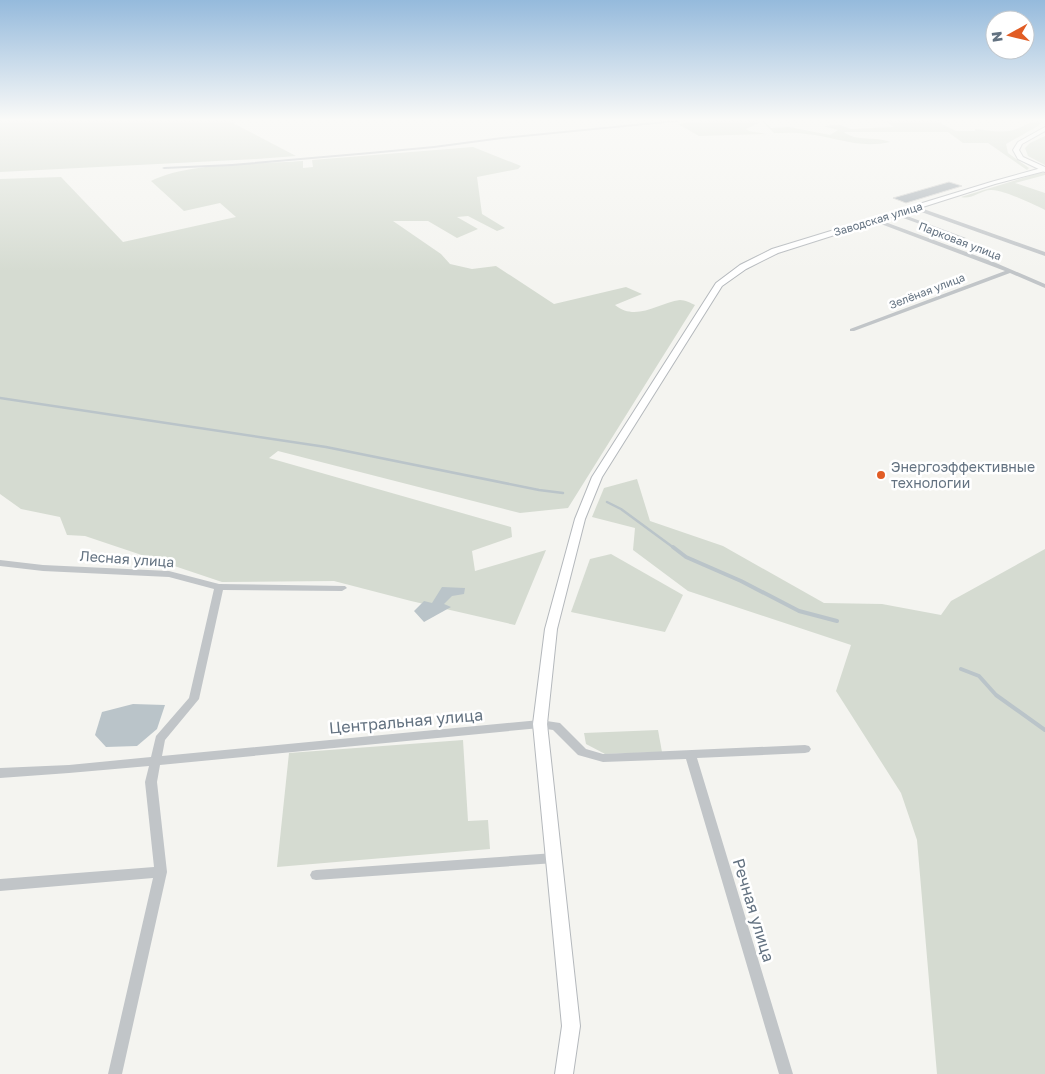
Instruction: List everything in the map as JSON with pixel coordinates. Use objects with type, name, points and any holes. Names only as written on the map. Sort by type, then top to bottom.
[{"type":"main road","name":"Заводская улица","points":[[564,1074],[571,1026],[540,724],[551,629],[580,519],[597,477],[719,285],[743,267],[775,251],[1041,171]]},
{"type":"street","name":"Парковая улица","points":[[915,208],[1045,254]]},
{"type":"street","points":[[897,214],[964,238]]},
{"type":"street","name":"Парковая улица","points":[[876,220],[994,264],[1009,272]]},
{"type":"street","points":[[1009,272],[1045,286]]},
{"type":"street","name":"Зелёная улица","points":[[852,330],[1009,272]]},
{"type":"street","name":"Лесная улица","points":[[0,563],[43,568],[169,574],[219,587],[342,588]]},
{"type":"street","points":[[115,1074],[161,872],[151,782],[155,761],[160,739],[194,699],[219,587]]},
{"type":"street","name":"Центральная улица","points":[[0,773],[69,769],[540,724],[556,726],[582,752],[604,758],[805,749]]},
{"type":"street","name":"Речная улица","points":[[690,755],[786,1074]]},
{"type":"street","points":[[316,875],[555,858]]},
{"type":"street","points":[[0,885],[161,872]]},
{"type":"shaded area","points":[[180,171],[507,171],[477,177],[482,214],[505,228],[497,231],[468,216],[457,217],[478,229],[457,238],[428,221],[393,221],[441,254],[450,264],[472,269],[496,266],[554,304],[626,287],[642,294],[615,305],[623,310],[639,312],[680,300],[695,305],[568,508],[520,513],[278,451],[269,458],[511,527],[512,537],[472,551],[475,571],[546,550],[515,625],[334,581],[222,582],[85,536],[67,535],[60,517],[21,509],[0,494],[0,179],[61,177],[123,242],[236,217],[220,203],[184,211],[151,181]]},
{"type":"shaded area","points":[[1039,173],[1045,173],[1045,175],[1015,183],[1045,193],[1045,210],[1012,195],[992,190],[965,198],[961,197]]},
{"type":"shaded area","points":[[637,479],[650,521],[723,546],[824,603],[882,604],[941,615],[951,601],[1045,549],[1045,1074],[937,1074],[917,840],[901,793],[836,691],[851,645],[688,591],[633,550],[635,528],[592,517],[604,488]]},
{"type":"shaded area","points":[[611,554],[683,595],[665,632],[571,612],[590,559]]},
{"type":"shaded area","points":[[442,587],[465,588],[464,594],[452,596],[444,604],[451,607],[424,622],[414,611],[424,601],[432,603]]},
{"type":"shaded area","points":[[133,704],[165,705],[157,729],[137,746],[106,747],[95,735],[102,712]]},
{"type":"shaded area","points":[[658,730],[662,752],[605,754],[586,744],[584,733]]},
{"type":"shaded area","points":[[463,740],[468,821],[488,820],[490,849],[277,867],[289,753]]},
{"type":"building","points":[[949,182],[962,186],[906,203],[893,198]]},
{"type":"waterway","points":[[0,398],[326,447],[539,490],[563,493]]},
{"type":"waterway","points":[[607,502],[621,509],[674,548]]},
{"type":"waterway","points":[[673,547],[686,557],[741,581],[799,611],[837,621]]},
{"type":"waterway","points":[[961,669],[979,676],[996,695],[1045,730]]},
{"type":"place","name":"Энергоэффективные технологии","points":[[881,475]]}]
